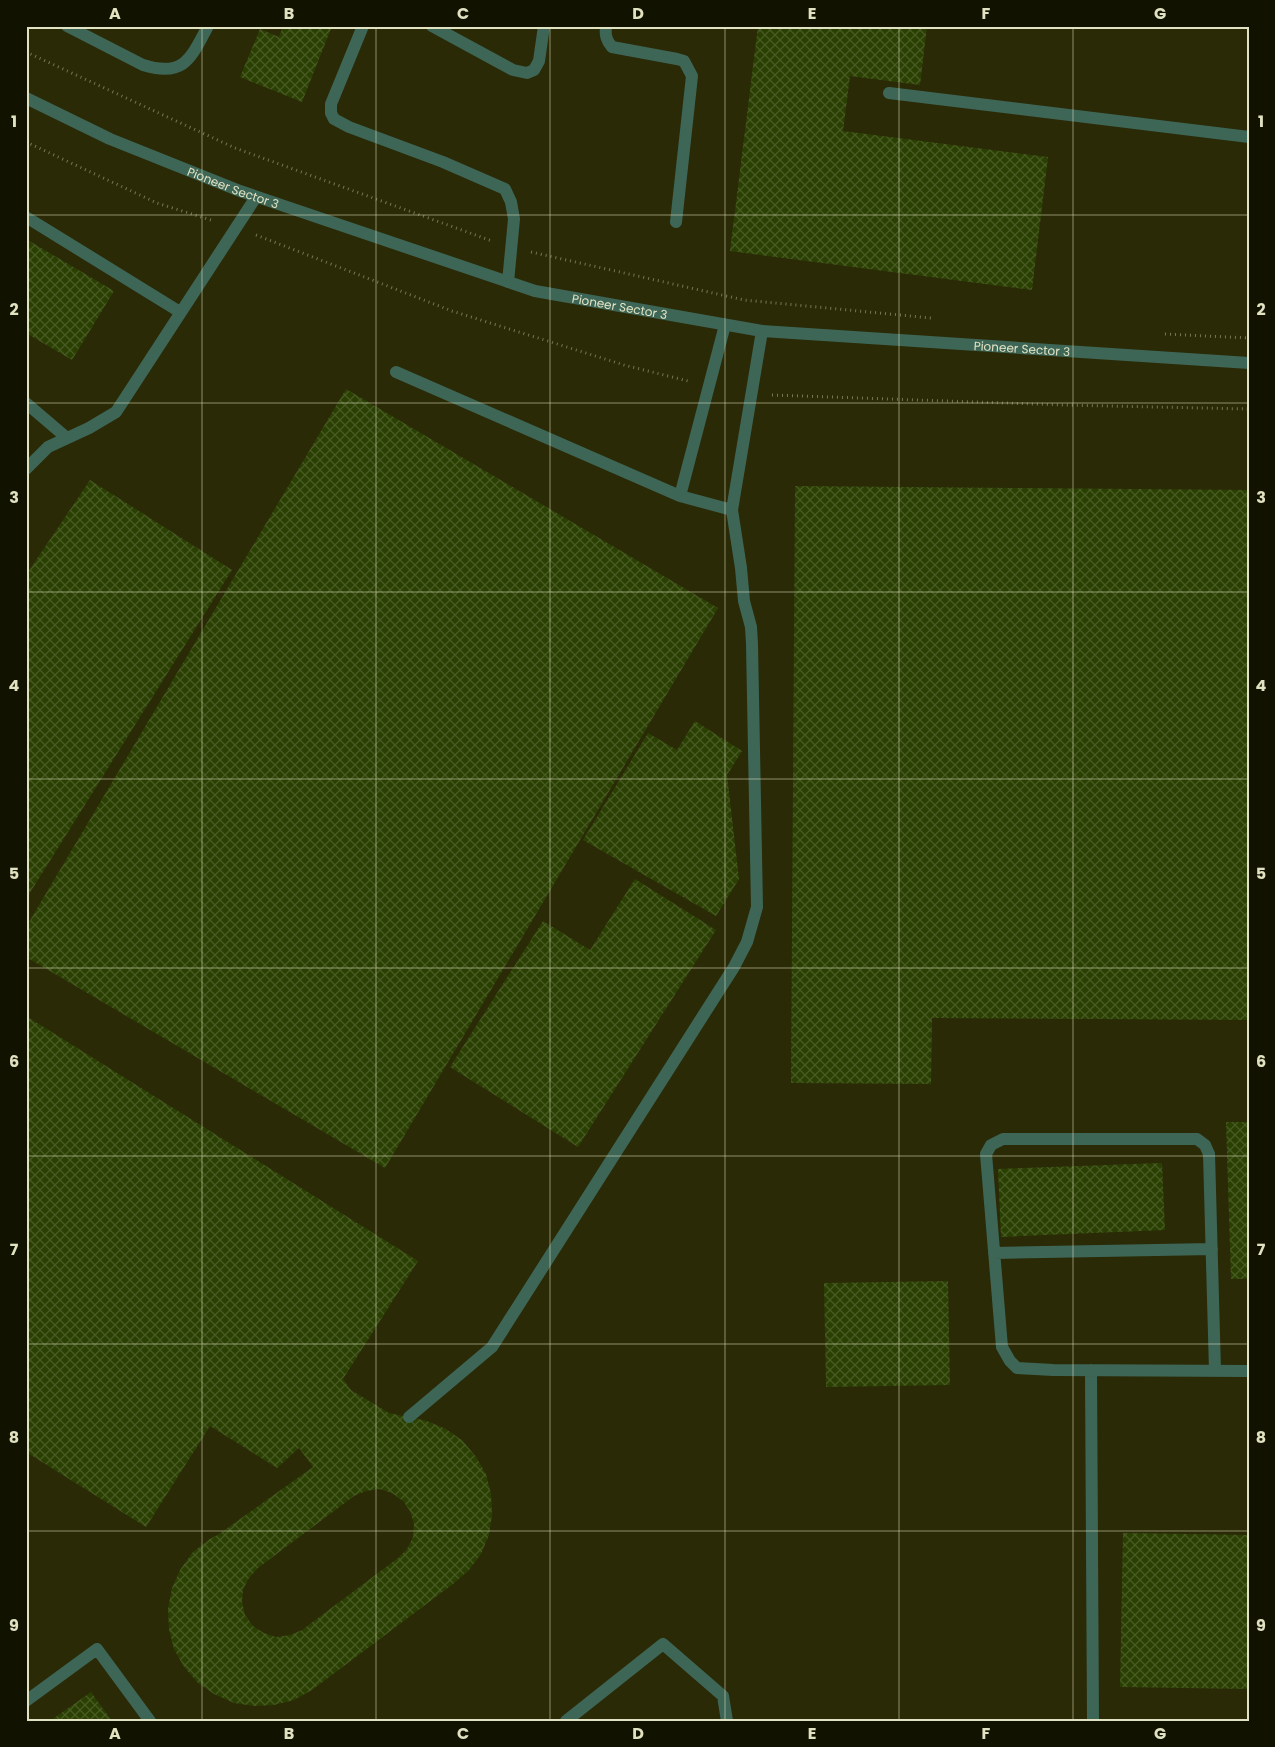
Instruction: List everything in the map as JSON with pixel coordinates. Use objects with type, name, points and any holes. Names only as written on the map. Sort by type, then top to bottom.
[{"type":"street","points":[[67,26],[143,65],[168,70],[192,57],[208,26]]},
{"type":"street","points":[[363,26],[331,104],[331,113],[334,119],[349,127],[443,162],[505,188],[512,202],[514,219],[508,282]]},
{"type":"street","points":[[432,26],[513,70],[527,73],[534,70],[539,61],[544,26]]},
{"type":"street","points":[[606,26],[607,42],[612,47],[677,59],[684,62],[692,76],[676,222]]},
{"type":"street","points":[[889,92],[1249,137]]},
{"type":"street","name":"Pioneer Sector 3","points":[[26,98],[110,140],[256,197],[535,291],[762,331],[1249,363]]},
{"type":"street","points":[[26,469],[48,447],[89,428],[116,412],[256,197]]},
{"type":"street","points":[[26,217],[180,312]]},
{"type":"street","points":[[680,496],[725,325]]},
{"type":"street","points":[[409,1417],[492,1347],[734,967],[747,942],[756,907],[752,644],[751,627],[744,601],[732,510],[762,331]]},
{"type":"street","points":[[396,372],[680,496],[732,510]]},
{"type":"street","points":[[26,403],[67,438]]},
{"type":"street","points":[[1215,1371],[1209,1154],[1205,1145],[1197,1139],[1003,1139],[991,1145],[986,1154],[1002,1346],[1010,1361],[1017,1368],[1091,1370],[1215,1371],[1249,1371]]},
{"type":"street","points":[[994,1253],[1212,1249]]},
{"type":"street","points":[[1091,1370],[1093,1721]]},
{"type":"street","points":[[566,1721],[663,1644],[722,1696],[727,1721]]},
{"type":"street","points":[[26,1701],[97,1649],[150,1721]]},
{"type":"path","points":[[26,52],[235,148],[511,248],[744,300],[932,318]]},
{"type":"path","points":[[1160,333],[1249,338]]},
{"type":"building","points":[[283,26],[332,26],[302,102],[240,77],[260,29],[279,37]]},
{"type":"building","points":[[758,26],[927,26],[920,85],[850,76],[843,131],[1048,157],[1032,290],[730,251]]},
{"type":"building","points":[[26,239],[114,291],[72,360],[26,333]]},
{"type":"building","points":[[346,389],[718,608],[385,1168],[26,957],[26,927]]},
{"type":"building","points":[[90,480],[232,570],[26,899],[26,575]]},
{"type":"building","points":[[795,486],[1249,490],[1249,1020],[932,1018],[931,1084],[791,1083]]},
{"type":"building","points":[[695,721],[742,751],[727,775],[739,879],[716,916],[583,840],[648,733],[677,750]]},
{"type":"building","points":[[635,879],[716,930],[578,1147],[450,1067],[543,921],[590,950]]},
{"type":"building","points":[[26,1016],[418,1261],[343,1379],[351,1390],[389,1413],[427,1421],[446,1429],[463,1441],[476,1457],[486,1474],[491,1494],[492,1515],[489,1535],[481,1554],[469,1570],[312,1690],[294,1700],[274,1705],[254,1706],[234,1703],[214,1694],[198,1683],[184,1667],[174,1649],[169,1629],[168,1609],[172,1588],[180,1570],[192,1553],[313,1467],[299,1448],[277,1468],[210,1426],[146,1527],[26,1452]],"holes":[[[379,1489],[392,1493],[403,1501],[410,1511],[414,1524],[413,1537],[407,1549],[398,1558],[302,1630],[290,1635],[276,1637],[264,1633],[253,1626],[245,1615],[242,1602],[243,1589],[249,1578],[258,1568],[354,1496],[366,1491]]]},
{"type":"building","points":[[1226,1122],[1249,1122],[1249,1279],[1231,1279]]},
{"type":"building","points":[[1162,1163],[1165,1230],[1001,1237],[998,1169]]},
{"type":"building","points":[[948,1281],[950,1385],[826,1387],[824,1283]]},
{"type":"building","points":[[1123,1533],[1249,1535],[1249,1689],[1120,1687]]},
{"type":"building","points":[[91,1692],[112,1721],[50,1721]]}]
